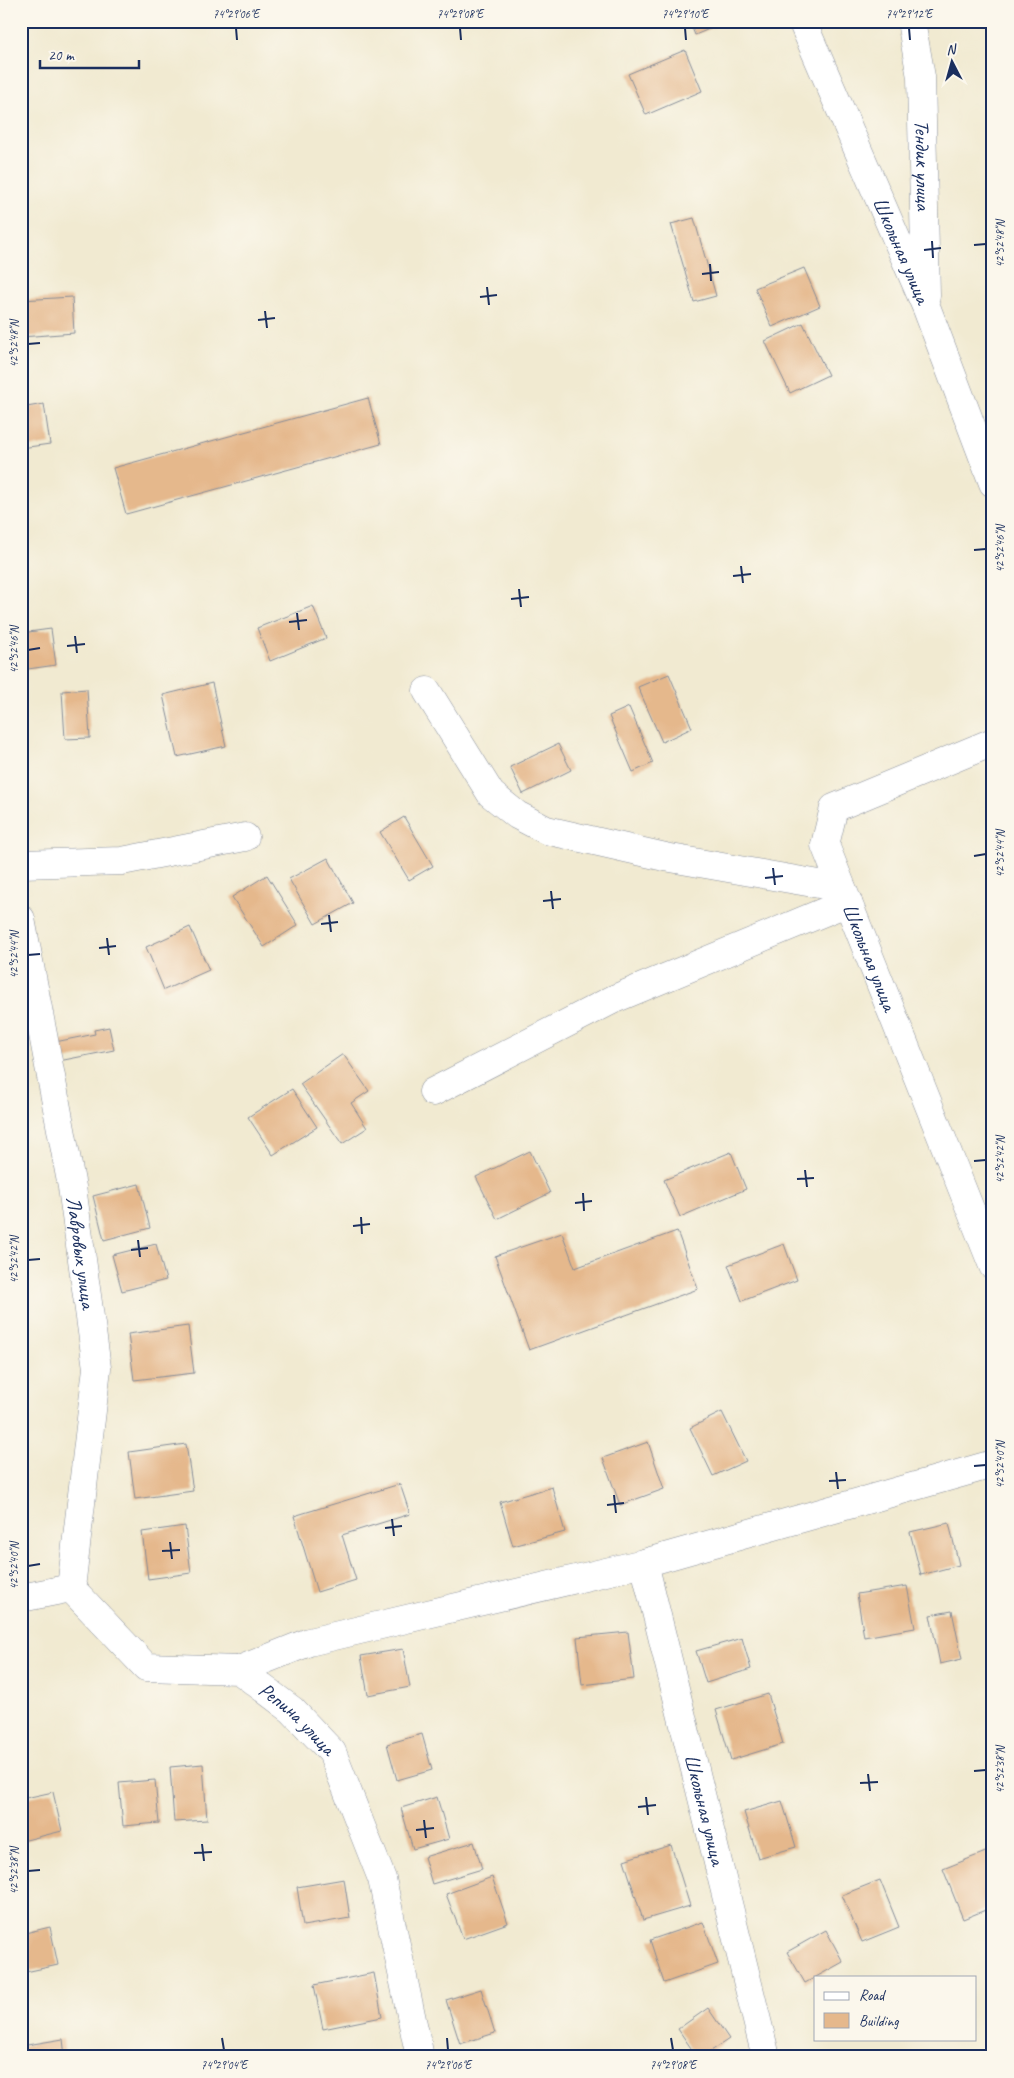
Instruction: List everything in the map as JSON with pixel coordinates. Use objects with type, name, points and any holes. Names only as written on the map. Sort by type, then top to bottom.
[{"type":"street","name":"Школьная улица","points":[[802,21],[927,309],[993,483]]},
{"type":"street","name":"Тендик улица","points":[[911,21],[921,77],[927,309]]},
{"type":"street","points":[[427,691],[491,794],[517,815],[546,830],[845,895]]},
{"type":"street","name":"Школьная улица","points":[[993,742],[834,808],[825,845],[993,1266]]},
{"type":"street","points":[[21,864],[122,861],[245,837]]},
{"type":"street","points":[[433,1092],[614,999],[845,895]]},
{"type":"street","name":"Лавровых улица","points":[[21,919],[72,1187],[97,1368],[71,1588]]},
{"type":"street","points":[[239,1670],[310,1642],[644,1563],[993,1464]]},
{"type":"street","name":"Школьная улица","points":[[644,1563],[766,2057]]},
{"type":"street","points":[[21,1598],[71,1588]]},
{"type":"street","name":"Репина улица","points":[[71,1588],[146,1667],[239,1670],[292,1710],[332,1752],[382,1879],[420,2057]]},
{"type":"building","points":[[689,21],[719,21],[721,24],[695,35]]},
{"type":"building","points":[[685,50],[702,91],[646,115],[628,74]]},
{"type":"building","points":[[694,218],[716,296],[694,302],[671,224]]},
{"type":"building","points":[[804,268],[820,306],[772,327],[755,288]]},
{"type":"building","points":[[72,297],[74,333],[21,337],[21,300]]},
{"type":"building","points":[[803,323],[828,375],[790,393],[765,341]]},
{"type":"building","points":[[368,398],[381,444],[126,514],[113,468]]},
{"type":"building","points":[[44,404],[50,444],[21,448],[21,408]]},
{"type":"building","points":[[313,606],[326,638],[270,661],[257,628]]},
{"type":"building","points":[[51,629],[56,665],[21,670],[21,633]]},
{"type":"building","points":[[669,674],[692,728],[662,742],[638,687]]},
{"type":"building","points":[[212,683],[226,746],[177,757],[163,695]]},
{"type":"building","points":[[87,689],[90,738],[65,739],[62,691]]},
{"type":"building","points":[[629,707],[653,763],[633,772],[609,716]]},
{"type":"building","points":[[558,744],[571,770],[523,794],[510,767]]},
{"type":"building","points":[[404,817],[433,866],[409,880],[380,832]]},
{"type":"building","points":[[328,858],[353,903],[315,924],[289,879]]},
{"type":"building","points":[[267,875],[298,925],[264,947],[232,897]]},
{"type":"building","points":[[190,927],[209,970],[164,990],[146,947]]},
{"type":"building","points":[[109,1027],[114,1050],[59,1061],[55,1042],[95,1034],[94,1030]]},
{"type":"building","points":[[343,1054],[369,1091],[351,1103],[367,1128],[342,1144],[300,1084]]},
{"type":"building","points":[[292,1089],[317,1127],[273,1155],[248,1117]]},
{"type":"building","points":[[530,1151],[550,1193],[497,1219],[476,1177]]},
{"type":"building","points":[[731,1152],[746,1189],[680,1217],[664,1180]]},
{"type":"building","points":[[139,1184],[150,1228],[104,1240],[93,1196]]},
{"type":"building","points":[[677,1231],[698,1289],[529,1350],[495,1256],[562,1233],[575,1268]]},
{"type":"building","points":[[156,1244],[166,1280],[122,1291],[112,1255]]},
{"type":"building","points":[[784,1244],[797,1280],[742,1301],[728,1265]]},
{"type":"building","points":[[188,1326],[194,1373],[134,1380],[128,1334]]},
{"type":"building","points":[[722,1412],[746,1461],[713,1476],[690,1428]]},
{"type":"building","points":[[648,1442],[664,1489],[620,1505],[603,1458]]},
{"type":"building","points":[[186,1444],[193,1491],[135,1499],[129,1452]]},
{"type":"building","points":[[400,1484],[410,1514],[342,1535],[356,1580],[317,1592],[294,1516]]},
{"type":"building","points":[[552,1487],[565,1532],[513,1546],[500,1502]]},
{"type":"building","points":[[949,1523],[959,1565],[921,1575],[910,1532]]},
{"type":"building","points":[[185,1526],[191,1573],[148,1579],[142,1532]]},
{"type":"building","points":[[907,1586],[915,1628],[864,1637],[857,1594]]},
{"type":"building","points":[[952,1611],[962,1659],[940,1664],[930,1615]]},
{"type":"building","points":[[628,1632],[634,1679],[582,1685],[577,1637]]},
{"type":"building","points":[[742,1638],[751,1669],[706,1683],[696,1651]]},
{"type":"building","points":[[403,1649],[410,1687],[368,1695],[361,1656]]},
{"type":"building","points":[[768,1694],[783,1744],[731,1760],[716,1710]]},
{"type":"building","points":[[422,1734],[432,1770],[397,1780],[387,1744]]},
{"type":"building","points":[[203,1764],[207,1820],[174,1822],[170,1767]]},
{"type":"building","points":[[155,1780],[159,1823],[123,1826],[119,1783]]},
{"type":"building","points":[[53,1792],[62,1831],[22,1841],[21,1799]]},
{"type":"building","points":[[437,1797],[449,1839],[413,1849],[401,1808]]},
{"type":"building","points":[[782,1801],[796,1847],[758,1858],[744,1812]]},
{"type":"building","points":[[474,1842],[482,1869],[432,1884],[424,1857]]},
{"type":"building","points":[[671,1845],[690,1906],[643,1920],[624,1860]]},
{"type":"building","points":[[993,1849],[993,1907],[963,1919],[943,1869]]},
{"type":"building","points":[[492,1877],[508,1923],[463,1939],[446,1894]]},
{"type":"building","points":[[344,1879],[350,1918],[303,1926],[297,1887]]},
{"type":"building","points":[[880,1880],[899,1927],[862,1942],[842,1895]]},
{"type":"building","points":[[703,1922],[718,1964],[664,1983],[650,1940]]},
{"type":"building","points":[[50,1927],[58,1965],[21,1973],[21,1934]]},
{"type":"building","points":[[826,1930],[843,1962],[818,1976],[814,1976],[814,1978],[805,1983],[787,1952]]},
{"type":"building","points":[[374,1973],[382,2017],[323,2029],[314,1985]]},
{"type":"building","points":[[481,1989],[495,2033],[460,2044],[446,2000]]},
{"type":"building","points":[[708,2008],[729,2039],[702,2057],[697,2057],[678,2029]]},
{"type":"building","points":[[63,2039],[65,2057],[21,2057],[21,2046]]}]
